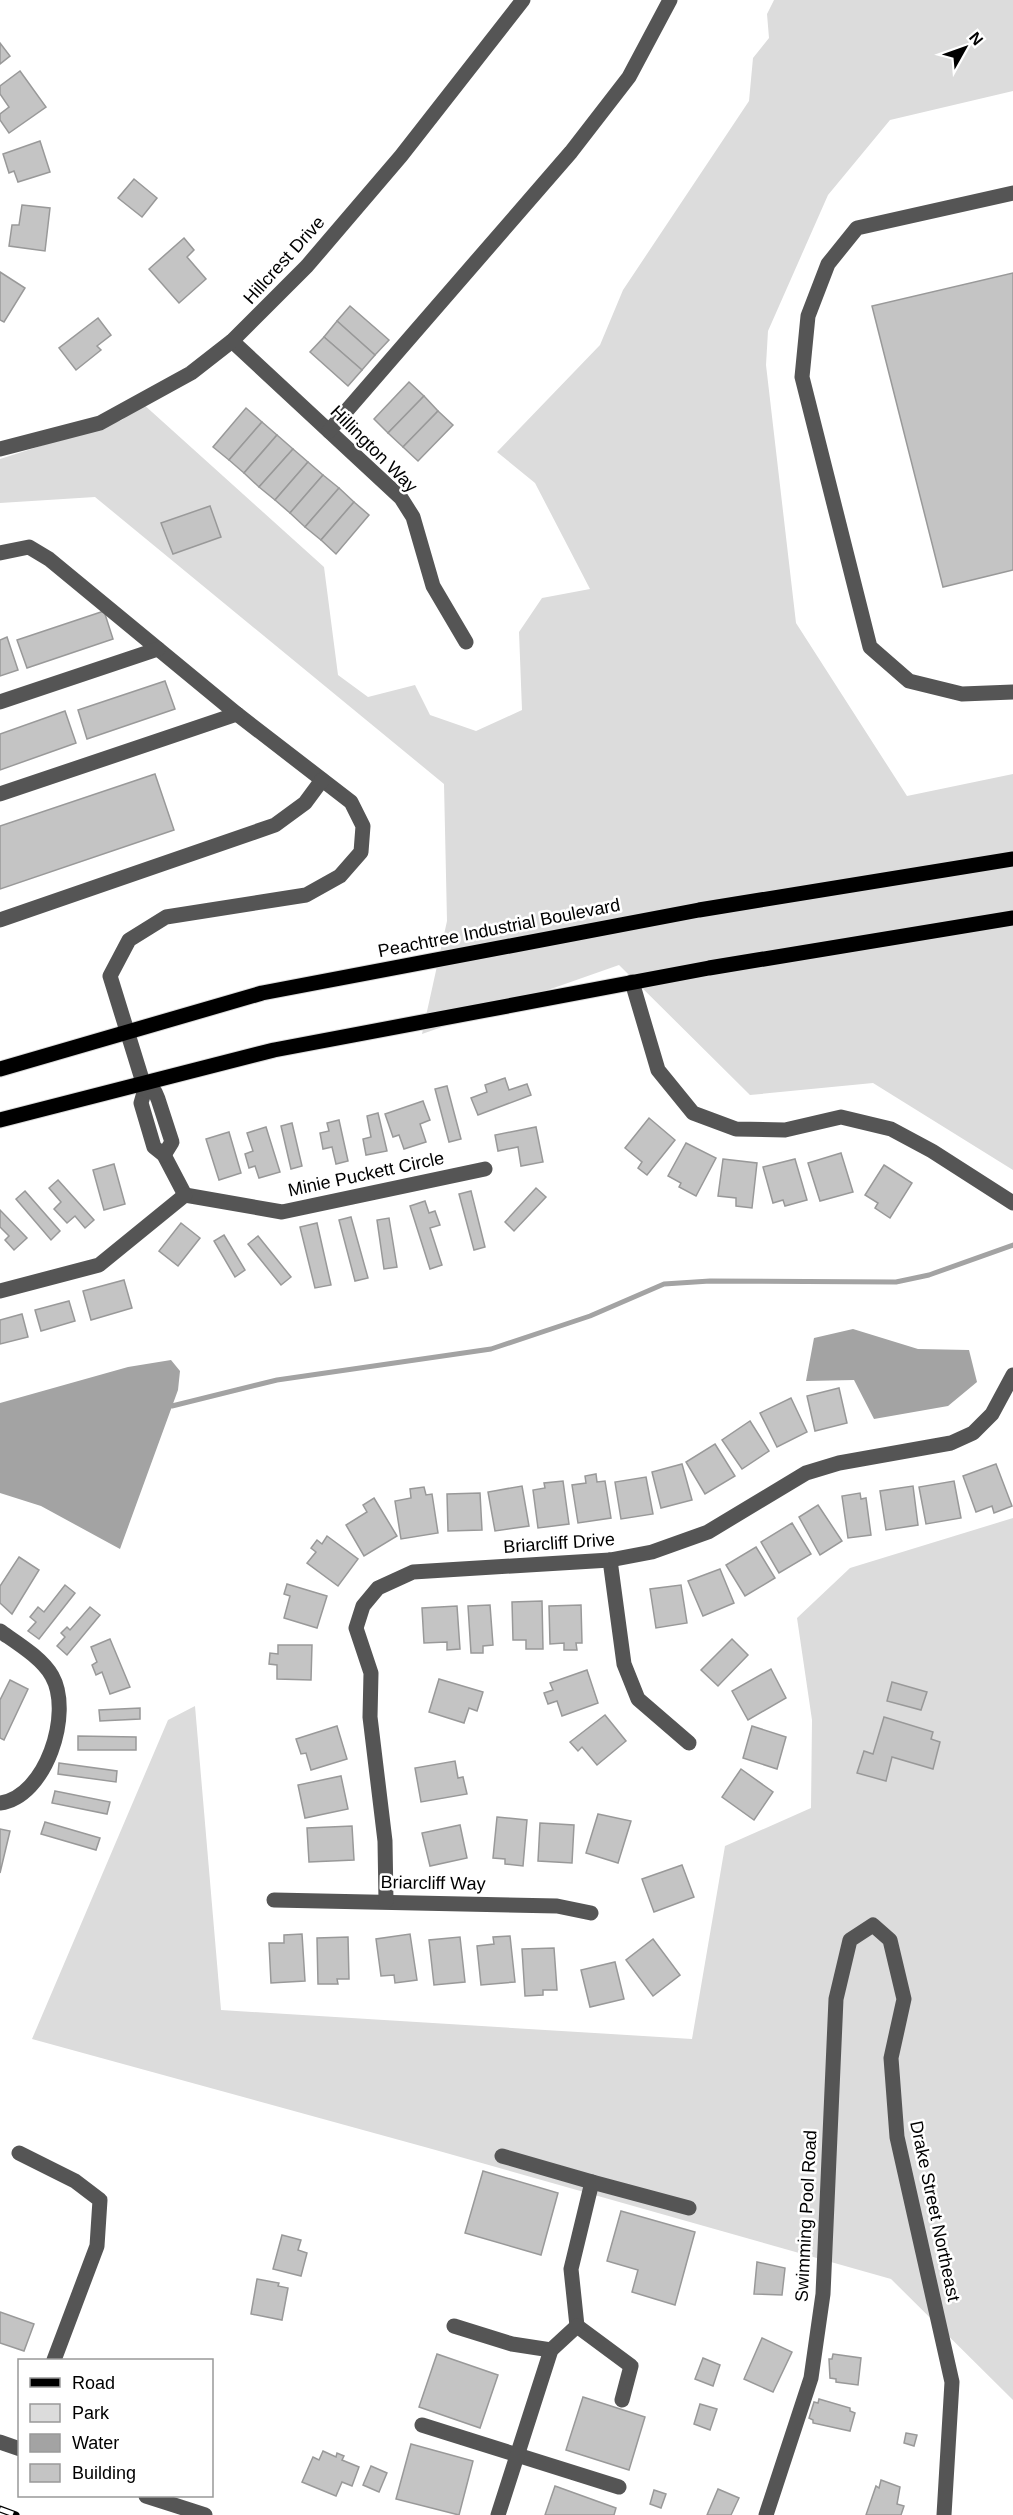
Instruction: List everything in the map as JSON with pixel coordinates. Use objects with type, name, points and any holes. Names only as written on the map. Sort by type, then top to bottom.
[{"type":"main road","name":"Peachtree Industrial Boulevard","points":[[0,1069],[270,992],[699,910],[1013,859]]},
{"type":"main road","points":[[0,1120],[145,1085],[274,1050],[632,982],[1013,918]]},
{"type":"street","name":"Hillcrest Drive","points":[[0,448],[100,423],[191,373],[232,341],[307,266],[401,156],[523,0]]},
{"type":"street","points":[[330,431],[571,152],[629,77],[670,0]]},
{"type":"street","points":[[1013,193],[857,228],[828,264],[808,316],[802,377],[870,647],[909,681],[962,694],[1013,692]]},
{"type":"street","name":"Hillington Way","points":[[232,341],[400,498],[413,518],[433,586],[466,642]]},
{"type":"street","points":[[0,553],[29,547],[49,559],[237,714],[351,802],[363,826],[361,852],[340,876],[306,896],[166,917],[129,940],[110,976],[145,1085],[140,1098],[154,1147],[164,1155],[185,1195],[99,1265],[0,1291]]},
{"type":"street","points":[[0,702],[158,649]]},
{"type":"street","points":[[0,794],[237,714]]},
{"type":"street","points":[[0,920],[275,825],[305,803],[322,780]]},
{"type":"street","points":[[632,982],[658,1070],[693,1113],[736,1129],[785,1130],[841,1117],[891,1130],[932,1151],[1013,1203]]},
{"type":"street","name":"Minie Puckett Circle","points":[[185,1195],[282,1212],[486,1169]]},
{"type":"street","name":"Briarcliff Drive","points":[[387,1901],[385,1841],[370,1717],[371,1673],[356,1628],[363,1606],[378,1588],[413,1572],[610,1560],[652,1552],[708,1532],[806,1473],[839,1463],[951,1443],[973,1433],[992,1414],[1013,1375]]},
{"type":"street","points":[[610,1560],[624,1664],[638,1700],[689,1743]]},
{"type":"street","points":[[0,1631],[41,1661],[59,1691],[61,1707],[58,1724],[42,1772],[33,1785],[20,1796],[0,1803]]},
{"type":"street","name":"Briarcliff Way","points":[[274,1900],[557,1906],[591,1913]]},
{"type":"street","name":"Swimming Pool Road","points":[[766,2515],[811,2378],[823,2295],[836,1999],[850,1940],[873,1925]]},
{"type":"street","name":"Drake Street Northeast","points":[[873,1925],[890,1940],[904,1999],[891,2058],[897,2137],[952,2382],[944,2515]]},
{"type":"street","points":[[19,2153],[75,2181],[100,2200],[97,2246],[55,2359]]},
{"type":"street","points":[[502,2156],[689,2208]]},
{"type":"street","points":[[592,2182],[571,2269],[577,2326],[631,2366],[622,2400]]},
{"type":"street","points":[[453,2326],[512,2344],[551,2350]]},
{"type":"street","points":[[498,2515],[551,2350],[577,2326]]},
{"type":"street","points":[[422,2425],[518,2453],[619,2487]]},
{"type":"street","points":[[0,2442],[18,2446]]},
{"type":"street","points":[[149,2497],[205,2515]]},
{"type":"green space","points":[[774,0],[1013,0],[1013,91],[890,120],[828,195],[768,331],[766,365],[796,623],[907,796],[1013,774],[1013,1170],[873,1083],[750,1095],[619,965],[422,1034],[447,921],[444,784],[95,497],[0,503],[0,459],[122,420],[142,403],[324,567],[338,675],[368,697],[415,685],[430,715],[476,731],[522,710],[519,632],[542,598],[590,589],[535,483],[497,452],[600,345],[623,290],[749,101],[753,58],[769,38],[767,14]]},
{"type":"green space","points":[[1013,1518],[1013,2400],[891,2279],[32,2039],[168,1720],[195,1706],[221,2010],[692,2039],[725,1846],[811,1808],[812,1720],[797,1618],[850,1568]]},
{"type":"water","points":[[853,1329],[918,1349],[969,1350],[977,1382],[948,1406],[874,1419],[854,1380],[806,1381],[814,1338]]},
{"type":"water","points":[[171,1360],[180,1371],[178,1390],[120,1549],[41,1506],[0,1493],[0,1403],[128,1367]]},
{"type":"building","points":[[0,43],[10,56],[0,64]]},
{"type":"building","points":[[20,71],[46,107],[9,133],[0,120],[0,114],[9,107],[0,94],[0,86]]},
{"type":"building","points":[[40,141],[50,172],[18,182],[14,171],[9,173],[3,154]]},
{"type":"building","points":[[134,179],[157,198],[142,217],[118,198]]},
{"type":"building","points":[[22,205],[50,208],[45,251],[9,246],[12,225],[19,225]]},
{"type":"building","points":[[184,238],[194,250],[187,257],[206,279],[179,303],[149,269]]},
{"type":"building","points":[[0,272],[25,288],[4,322],[0,320]]},
{"type":"building","points":[[1013,273],[1013,570],[943,587],[872,306]]},
{"type":"building","points":[[350,306],[389,340],[375,355],[337,321]]},
{"type":"building","points":[[98,318],[111,335],[97,346],[101,350],[76,370],[59,348]]},
{"type":"building","points":[[337,321],[375,355],[362,370],[324,337]]},
{"type":"building","points":[[324,337],[362,370],[348,386],[310,352]]},
{"type":"building","points":[[409,382],[424,396],[388,433],[374,419]]},
{"type":"building","points":[[424,396],[438,411],[403,447],[388,433]]},
{"type":"building","points":[[246,408],[262,422],[229,460],[213,447]]},
{"type":"building","points":[[438,411],[453,425],[418,461],[403,447]]},
{"type":"building","points":[[262,422],[277,435],[244,473],[229,460]]},
{"type":"building","points":[[277,435],[293,449],[259,487],[244,473]]},
{"type":"building","points":[[293,449],[308,462],[275,500],[259,487]]},
{"type":"building","points":[[308,462],[323,475],[290,513],[275,500]]},
{"type":"building","points":[[323,475],[339,488],[305,527],[290,513]]},
{"type":"building","points":[[339,488],[354,502],[321,540],[305,527]]},
{"type":"building","points":[[354,502],[369,515],[336,554],[321,540]]},
{"type":"building","points":[[210,506],[221,537],[173,554],[161,523]]},
{"type":"building","points":[[104,611],[113,639],[27,668],[17,640]]},
{"type":"building","points":[[7,637],[18,670],[0,676],[0,640]]},
{"type":"building","points":[[165,681],[175,709],[87,739],[78,710]]},
{"type":"building","points":[[65,711],[76,743],[0,770],[0,734]]},
{"type":"building","points":[[155,774],[174,830],[0,889],[0,826]]},
{"type":"building","points":[[505,1078],[509,1090],[527,1084],[531,1095],[478,1115],[471,1098],[487,1092],[485,1085]]},
{"type":"building","points":[[447,1086],[461,1139],[449,1142],[435,1089]]},
{"type":"building","points":[[423,1101],[430,1120],[420,1124],[426,1142],[404,1149],[399,1135],[393,1137],[385,1114]]},
{"type":"building","points":[[378,1113],[387,1151],[366,1155],[363,1139],[371,1137],[367,1116]]},
{"type":"building","points":[[649,1118],[675,1140],[647,1175],[638,1168],[642,1162],[625,1148]]},
{"type":"building","points":[[339,1120],[348,1161],[336,1164],[332,1147],[323,1149],[320,1133],[329,1131],[327,1123]]},
{"type":"building","points":[[292,1123],[302,1166],[291,1169],[281,1126]]},
{"type":"building","points":[[266,1127],[280,1172],[259,1178],[255,1166],[249,1168],[245,1154],[253,1151],[247,1133]]},
{"type":"building","points":[[536,1127],[543,1162],[521,1166],[518,1147],[498,1151],[495,1135]]},
{"type":"building","points":[[229,1132],[241,1173],[219,1180],[206,1139]]},
{"type":"building","points":[[686,1143],[716,1158],[696,1196],[679,1187],[681,1183],[668,1176]]},
{"type":"building","points":[[841,1153],[853,1192],[820,1201],[808,1163]]},
{"type":"building","points":[[723,1159],[757,1163],[752,1208],[736,1206],[736,1198],[718,1196]]},
{"type":"building","points":[[795,1159],[807,1200],[785,1206],[783,1200],[773,1203],[763,1167]]},
{"type":"building","points":[[114,1164],[125,1204],[104,1210],[93,1170]]},
{"type":"building","points":[[884,1165],[912,1183],[890,1218],[875,1208],[878,1203],[865,1195]]},
{"type":"building","points":[[58,1180],[94,1220],[85,1228],[75,1216],[67,1223],[54,1209],[61,1202],[49,1188]]},
{"type":"building","points":[[536,1188],[546,1197],[514,1231],[505,1222]]},
{"type":"building","points":[[25,1191],[60,1231],[51,1240],[16,1199]]},
{"type":"building","points":[[471,1191],[485,1247],[474,1250],[459,1194]]},
{"type":"building","points":[[425,1201],[429,1213],[435,1211],[440,1225],[430,1228],[442,1265],[430,1269],[410,1206]]},
{"type":"building","points":[[0,1210],[27,1238],[14,1250],[5,1240],[9,1236],[0,1227]]},
{"type":"building","points":[[351,1217],[368,1278],[355,1281],[339,1220]]},
{"type":"building","points":[[389,1218],[397,1267],[384,1269],[377,1220]]},
{"type":"building","points":[[181,1223],[200,1238],[178,1266],[159,1251]]},
{"type":"building","points":[[317,1223],[331,1285],[315,1288],[300,1227]]},
{"type":"building","points":[[224,1235],[245,1270],[235,1277],[214,1241]]},
{"type":"building","points":[[258,1236],[291,1277],[281,1285],[248,1244]]},
{"type":"building","points":[[124,1280],[132,1308],[91,1320],[83,1291]]},
{"type":"building","points":[[69,1301],[75,1321],[41,1331],[35,1310]]},
{"type":"building","points":[[22,1314],[28,1337],[0,1344],[0,1320]]},
{"type":"building","points":[[839,1388],[847,1423],[815,1431],[807,1396]]},
{"type":"building","points":[[791,1398],[807,1432],[777,1447],[760,1413]]},
{"type":"building","points":[[750,1421],[769,1451],[742,1469],[722,1440]]},
{"type":"building","points":[[715,1444],[735,1476],[705,1494],[686,1462]]},
{"type":"building","points":[[682,1464],[692,1500],[661,1508],[652,1472]]},
{"type":"building","points":[[996,1464],[1012,1506],[994,1513],[992,1506],[976,1512],[963,1476]]},
{"type":"building","points":[[596,1474],[597,1482],[605,1481],[611,1518],[578,1523],[572,1485],[586,1483],[585,1476]]},
{"type":"building","points":[[646,1477],[653,1514],[621,1519],[615,1482]]},
{"type":"building","points":[[563,1481],[569,1524],[538,1528],[533,1490],[545,1488],[544,1483]]},
{"type":"building","points":[[954,1481],[961,1518],[926,1524],[919,1487]]},
{"type":"building","points":[[522,1486],[529,1526],[495,1531],[488,1492]]},
{"type":"building","points":[[913,1486],[918,1525],[886,1530],[880,1491]]},
{"type":"building","points":[[424,1487],[426,1495],[432,1494],[438,1533],[401,1539],[395,1501],[411,1498],[410,1489]]},
{"type":"building","points":[[480,1493],[482,1530],[448,1531],[447,1494]]},
{"type":"building","points":[[860,1493],[861,1499],[866,1498],[871,1535],[848,1538],[842,1496]]},
{"type":"building","points":[[374,1498],[397,1536],[364,1556],[346,1525],[367,1512],[363,1505]]},
{"type":"building","points":[[818,1505],[842,1541],[820,1555],[799,1517]]},
{"type":"building","points":[[792,1523],[811,1554],[779,1573],[761,1542]]},
{"type":"building","points":[[327,1536],[358,1559],[338,1586],[307,1563],[316,1552],[311,1548],[317,1540],[322,1544]]},
{"type":"building","points":[[756,1547],[775,1578],[745,1596],[726,1565]]},
{"type":"building","points":[[19,1557],[39,1570],[12,1614],[0,1603],[0,1586]]},
{"type":"building","points":[[720,1569],[734,1603],[703,1616],[688,1581]]},
{"type":"building","points":[[287,1584],[327,1596],[317,1628],[284,1618],[290,1596],[284,1594]]},
{"type":"building","points":[[65,1585],[75,1593],[39,1639],[28,1631],[36,1622],[30,1617],[38,1607],[44,1612]]},
{"type":"building","points":[[681,1585],[687,1623],[656,1628],[650,1589]]},
{"type":"building","points":[[542,1601],[543,1649],[526,1649],[526,1640],[513,1640],[512,1602]]},
{"type":"building","points":[[490,1605],[493,1645],[483,1646],[483,1653],[471,1653],[468,1606]]},
{"type":"building","points":[[581,1605],[582,1643],[576,1643],[577,1650],[564,1650],[564,1643],[550,1644],[549,1606]]},
{"type":"building","points":[[457,1606],[460,1649],[447,1650],[447,1642],[424,1643],[422,1608]]},
{"type":"building","points":[[90,1607],[100,1615],[67,1655],[57,1646],[65,1637],[61,1633],[67,1627],[70,1630]]},
{"type":"building","points":[[110,1639],[130,1687],[110,1694],[102,1672],[96,1675],[92,1665],[97,1662],[91,1647]]},
{"type":"building","points":[[732,1639],[748,1655],[718,1686],[701,1670]]},
{"type":"building","points":[[278,1645],[312,1645],[311,1680],[277,1679],[277,1665],[269,1664],[270,1653],[278,1654]]},
{"type":"building","points":[[771,1669],[786,1698],[748,1720],[732,1691]]},
{"type":"building","points":[[587,1670],[598,1703],[562,1716],[557,1701],[548,1704],[544,1693],[553,1690],[550,1683]]},
{"type":"building","points":[[439,1679],[483,1692],[477,1711],[469,1708],[464,1723],[429,1712]]},
{"type":"building","points":[[10,1680],[28,1689],[4,1740],[0,1738],[0,1700]]},
{"type":"building","points":[[892,1682],[927,1692],[921,1710],[887,1701]]},
{"type":"building","points":[[140,1708],[140,1719],[100,1721],[99,1710]]},
{"type":"building","points":[[605,1715],[626,1741],[597,1765],[582,1747],[578,1751],[570,1742]]},
{"type":"building","points":[[884,1717],[933,1732],[931,1739],[940,1742],[933,1769],[892,1757],[886,1781],[857,1773],[864,1751],[873,1754]]},
{"type":"building","points":[[337,1726],[347,1759],[311,1770],[306,1753],[301,1754],[296,1739]]},
{"type":"building","points":[[752,1726],[786,1737],[777,1769],[743,1758]]},
{"type":"building","points":[[78,1736],[136,1737],[136,1750],[78,1750]]},
{"type":"building","points":[[455,1761],[458,1778],[463,1777],[467,1794],[421,1802],[415,1768]]},
{"type":"building","points":[[59,1763],[117,1771],[116,1782],[58,1774]]},
{"type":"building","points":[[741,1769],[773,1792],[754,1820],[722,1797]]},
{"type":"building","points":[[341,1776],[348,1809],[305,1818],[298,1785]]},
{"type":"building","points":[[55,1791],[110,1802],[107,1814],[52,1803]]},
{"type":"building","points":[[598,1814],[631,1821],[618,1863],[586,1853]]},
{"type":"building","points":[[497,1817],[527,1820],[523,1866],[505,1864],[505,1859],[493,1858]]},
{"type":"building","points":[[45,1822],[100,1838],[96,1850],[41,1834]]},
{"type":"building","points":[[540,1823],[574,1825],[572,1863],[538,1861]]},
{"type":"building","points":[[460,1825],[467,1858],[430,1866],[422,1833]]},
{"type":"building","points":[[352,1826],[354,1860],[309,1862],[307,1828]]},
{"type":"building","points":[[0,1829],[10,1831],[0,1873]]},
{"type":"building","points":[[682,1865],[694,1897],[654,1912],[642,1879]]},
{"type":"building","points":[[302,1934],[305,1981],[271,1983],[269,1943],[284,1943],[284,1935]]},
{"type":"building","points":[[410,1934],[417,1980],[395,1983],[394,1975],[381,1976],[376,1939]]},
{"type":"building","points":[[510,1936],[515,1982],[481,1985],[477,1946],[494,1944],[493,1937]]},
{"type":"building","points":[[348,1937],[349,1979],[337,1979],[338,1984],[318,1984],[317,1938]]},
{"type":"building","points":[[460,1937],[465,1982],[434,1985],[429,1940]]},
{"type":"building","points":[[653,1939],[680,1975],[653,1996],[626,1960]]},
{"type":"building","points":[[554,1948],[557,1990],[543,1990],[543,1995],[525,1996],[522,1949]]},
{"type":"building","points":[[615,1962],[624,1999],[590,2007],[581,1970]]},
{"type":"building","points":[[483,2171],[558,2193],[541,2255],[465,2233]]},
{"type":"building","points":[[621,2211],[695,2232],[675,2305],[632,2292],[638,2270],[607,2261]]},
{"type":"building","points":[[282,2235],[301,2240],[298,2250],[307,2253],[301,2276],[273,2269]]},
{"type":"building","points":[[757,2262],[785,2268],[782,2295],[754,2294]]},
{"type":"building","points":[[257,2279],[279,2283],[278,2286],[288,2288],[282,2320],[251,2314]]},
{"type":"building","points":[[0,2312],[34,2324],[24,2351],[0,2343]]},
{"type":"building","points":[[762,2338],[792,2352],[773,2392],[744,2379]]},
{"type":"building","points":[[437,2354],[498,2375],[480,2428],[419,2407]]},
{"type":"building","points":[[833,2354],[861,2358],[858,2385],[836,2382],[836,2379],[830,2378],[829,2359],[832,2359]]},
{"type":"building","points":[[703,2358],[720,2365],[713,2386],[695,2379]]},
{"type":"building","points":[[583,2397],[645,2417],[629,2470],[566,2450]]},
{"type":"building","points":[[819,2399],[850,2408],[850,2411],[855,2413],[850,2431],[813,2423],[813,2420],[809,2418],[814,2402],[818,2403]]},
{"type":"building","points":[[700,2404],[717,2409],[710,2430],[694,2424]]},
{"type":"building","points":[[906,2433],[917,2435],[914,2446],[904,2443]]},
{"type":"building","points":[[411,2444],[473,2461],[459,2515],[396,2499]]},
{"type":"building","points":[[323,2451],[336,2457],[337,2453],[344,2456],[342,2460],[359,2467],[352,2486],[342,2482],[336,2496],[302,2482],[313,2457],[319,2460]]},
{"type":"building","points":[[371,2466],[387,2473],[379,2492],[363,2485]]},
{"type":"building","points":[[881,2480],[900,2487],[897,2504],[904,2506],[901,2515],[866,2515],[876,2486],[879,2488]]},
{"type":"building","points":[[555,2486],[616,2508],[614,2515],[545,2515]]},
{"type":"building","points":[[718,2489],[739,2498],[731,2515],[707,2515]]},
{"type":"building","points":[[654,2490],[666,2494],[661,2508],[650,2504]]},
{"type":"waterway","points":[[172,1406],[277,1380],[491,1349],[590,1316],[664,1284],[710,1281],[896,1282],[929,1275],[1013,1245]]},
{"type":"railway","points":[[0,2509],[16,2515]]}]
